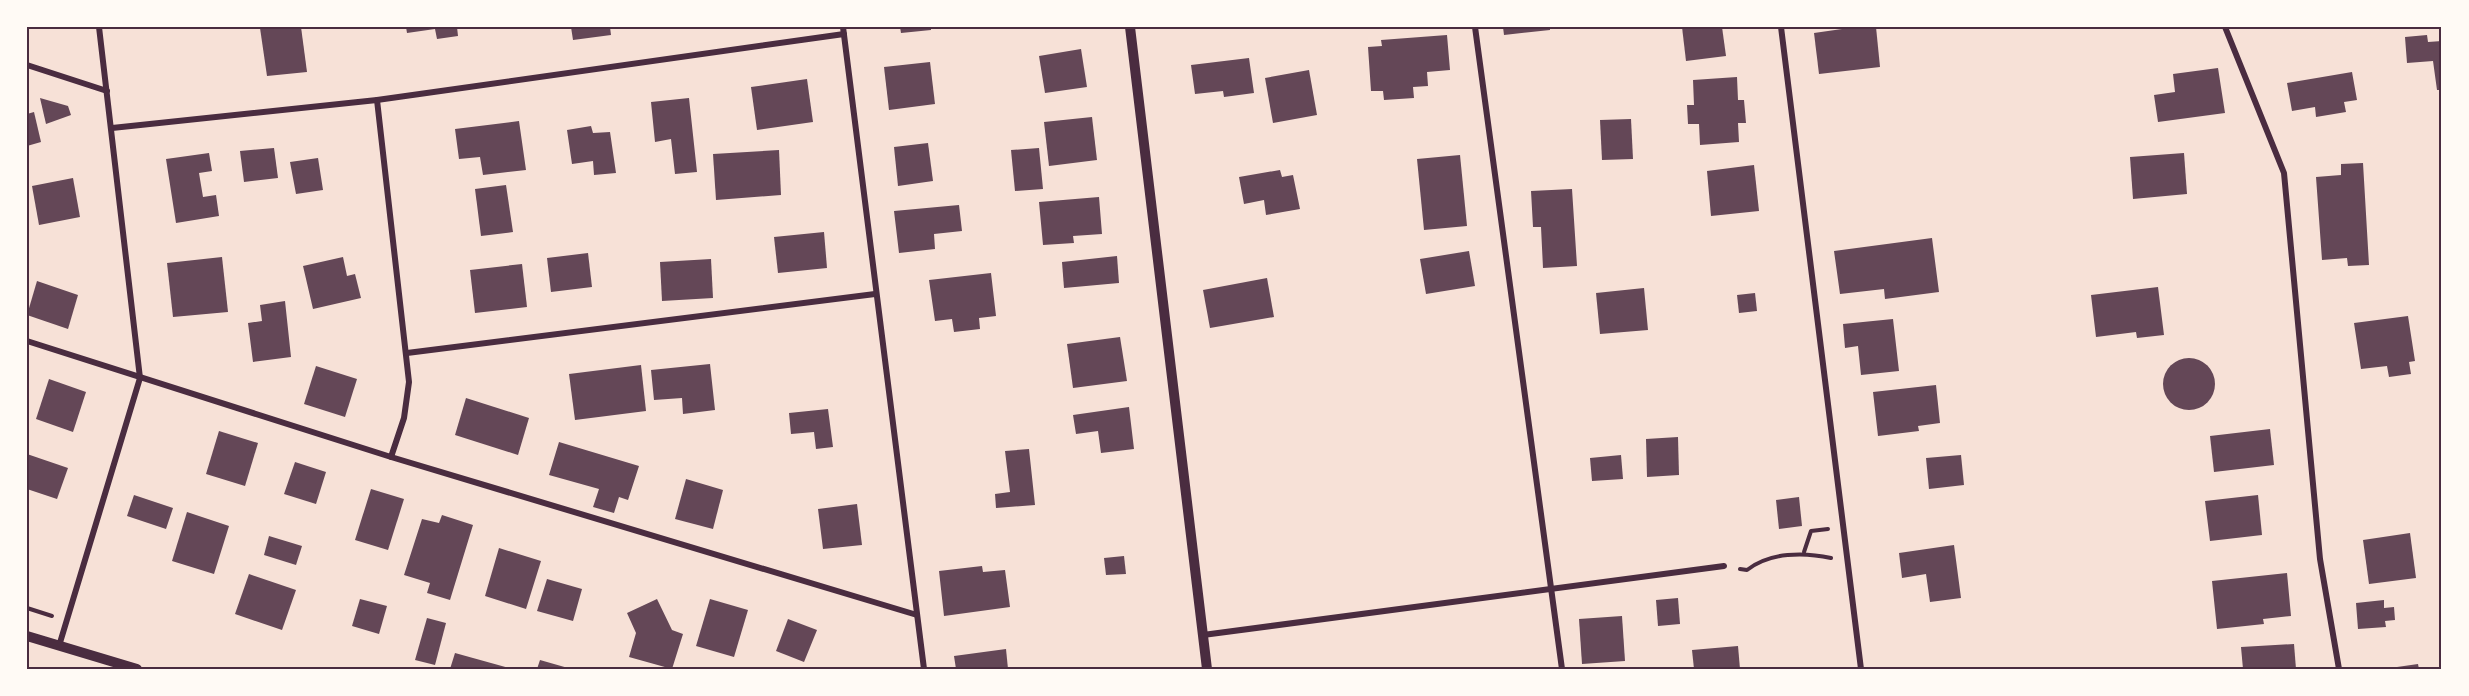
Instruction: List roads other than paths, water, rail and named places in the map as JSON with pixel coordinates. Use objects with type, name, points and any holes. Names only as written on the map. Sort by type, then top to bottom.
[{"type":"street","points":[[59,646],[140,378],[99,27]]},
{"type":"street","points":[[1130,27],[1207,669]]},
{"type":"street","points":[[1476,27],[1562,669]]},
{"type":"street","points":[[1781,27],[1861,669]]},
{"type":"street","points":[[2226,27],[2284,173],[2320,559],[2339,669]]},
{"type":"street","points":[[112,128],[377,100],[843,31],[924,669]]},
{"type":"street","points":[[27,65],[107,91]]},
{"type":"street","points":[[377,100],[409,382],[404,418],[391,457]]},
{"type":"street","points":[[407,353],[875,294]]},
{"type":"street","points":[[27,341],[391,457],[917,615]]},
{"type":"street","points":[[1203,635],[1725,566]]},
{"type":"street","points":[[27,636],[137,669]]}]
